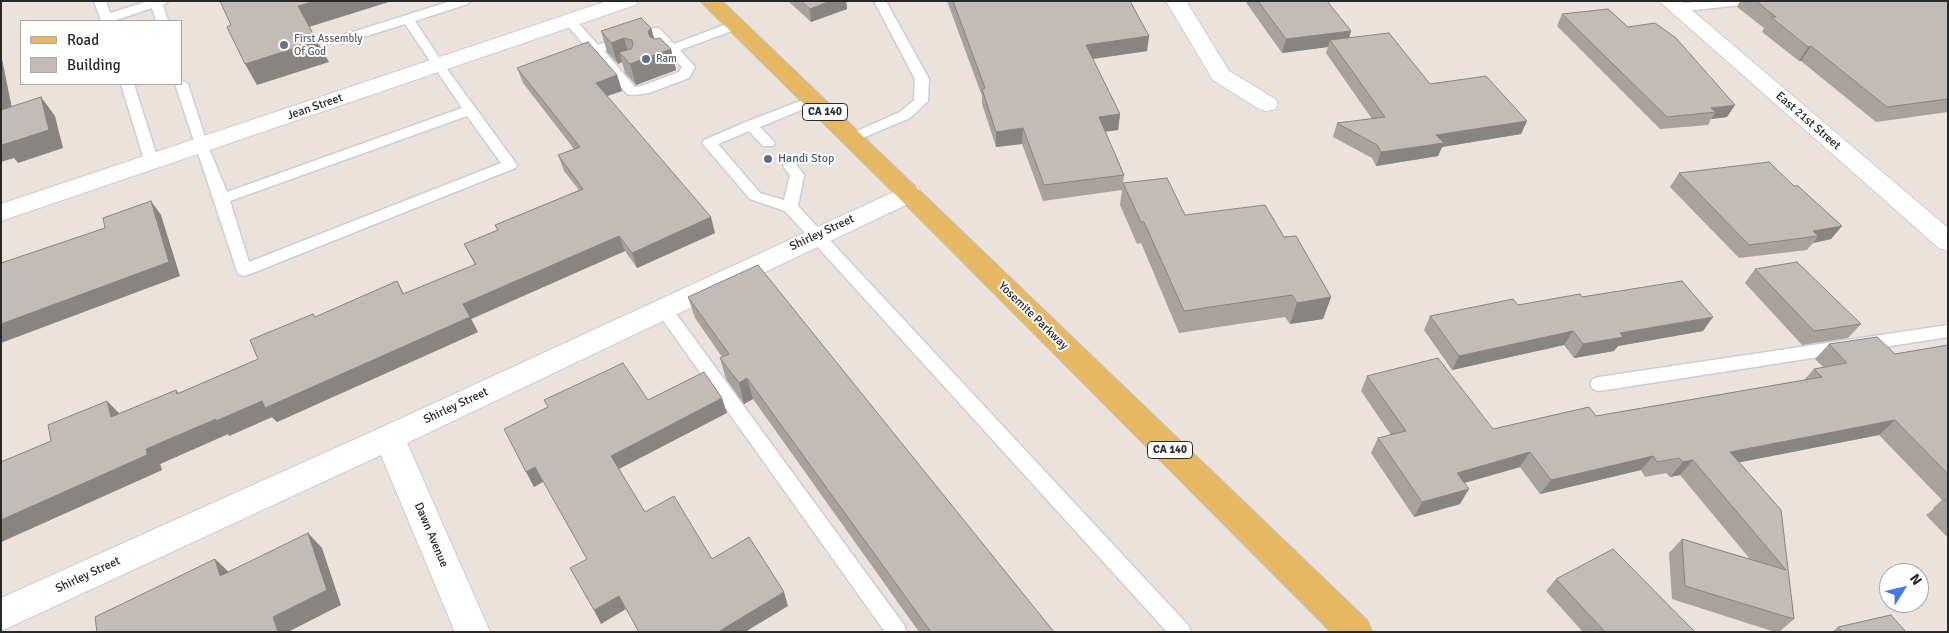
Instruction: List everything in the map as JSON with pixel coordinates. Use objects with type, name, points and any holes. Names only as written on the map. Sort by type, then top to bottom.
[{"type":"main road","name":"Yosemite Parkway","points":[[710,1],[814,100],[1355,632]]},
{"type":"street","name":"Jean Street","points":[[1,214],[628,1]]},
{"type":"street","points":[[1176,1],[1220,75],[1267,104]]},
{"type":"street","name":"East 21st Street","points":[[1673,5],[1948,242]]},
{"type":"street","name":"Shirley Street","points":[[1,615],[389,438],[816,235],[909,193]]},
{"type":"street","name":"Dawn Avenue","points":[[389,438],[473,632]]},
{"type":"lane","points":[[100,1],[106,20],[159,2],[162,20]]},
{"type":"lane","points":[[341,40],[464,1]]},
{"type":"lane","points":[[852,138],[905,114],[921,101],[922,79],[880,1]]},
{"type":"lane","points":[[1673,5],[1740,1]]},
{"type":"lane","points":[[181,85],[201,146],[222,199],[244,270],[510,164],[438,66],[408,20]]},
{"type":"lane","points":[[570,21],[632,91],[644,90],[684,75],[689,67],[667,51],[656,32],[643,33],[596,50]]},
{"type":"lane","points":[[667,51],[736,25]]},
{"type":"lane","points":[[614,71],[630,65]]},
{"type":"lane","points":[[127,85],[152,162]]},
{"type":"lane","points":[[814,100],[709,143],[755,196],[790,207],[1180,632]]},
{"type":"lane","points":[[222,199],[470,110]]},
{"type":"lane","points":[[751,125],[768,143]]},
{"type":"lane","points":[[790,166],[797,175],[790,207]]},
{"type":"lane","points":[[663,308],[897,632]]},
{"type":"lane","points":[[1599,384],[1948,331]]},
{"type":"building","points":[[220,1],[315,1],[298,6],[317,41],[245,64],[227,27],[231,25]]},
{"type":"building","points":[[801,1],[830,1],[810,9]]},
{"type":"building","points":[[953,1],[1130,1],[1149,36],[1086,45],[1120,114],[1099,117],[1124,175],[1044,185],[1023,128],[996,132],[982,89],[985,88]]},
{"type":"building","points":[[1258,1],[1327,1],[1351,31],[1286,39]]},
{"type":"building","points":[[1756,1],[1948,1],[1948,99],[1887,107],[1811,46],[1808,47],[1771,17],[1776,17]]},
{"type":"building","points":[[1608,9],[1628,27],[1655,23],[1676,38],[1735,105],[1711,108],[1716,112],[1667,117],[1562,14]]},
{"type":"building","points":[[641,18],[651,28],[648,32],[650,37],[660,38],[671,49],[630,64],[619,52],[631,49],[633,45],[632,40],[624,38],[611,43],[601,31]]},
{"type":"building","points":[[1389,33],[1430,84],[1486,76],[1527,121],[1436,135],[1444,143],[1381,152],[1377,145],[1337,123],[1385,117],[1330,40]]},
{"type":"building","points":[[588,42],[617,75],[596,83],[711,217],[632,253],[619,236],[463,304],[470,317],[265,408],[262,401],[146,449],[147,455],[1,520],[1,462],[51,441],[48,425],[107,401],[111,417],[176,390],[177,394],[258,359],[250,340],[313,314],[315,317],[397,281],[403,294],[476,264],[464,244],[498,230],[495,225],[583,189],[558,155],[580,147],[517,68]]},
{"type":"building","points":[[41,97],[49,130],[2,145],[1,110]]},
{"type":"building","points":[[1769,162],[1794,186],[1798,186],[1842,226],[1813,231],[1818,236],[1749,245],[1679,173]]},
{"type":"building","points":[[1167,178],[1185,215],[1265,205],[1284,237],[1296,236],[1331,297],[1297,303],[1292,295],[1184,311],[1144,222],[1141,222],[1123,183]]},
{"type":"building","points":[[151,201],[169,262],[1,324],[1,263],[105,228],[103,218]]},
{"type":"building","points":[[1797,262],[1861,324],[1814,331],[1755,269]]},
{"type":"building","points":[[758,265],[1054,632],[931,632],[747,378],[739,383],[720,358],[729,354],[688,297]]},
{"type":"building","points":[[1682,281],[1713,317],[1620,333],[1623,337],[1583,344],[1573,331],[1459,356],[1430,316],[1513,299],[1518,305],[1580,294],[1582,297]]},
{"type":"building","points":[[1877,337],[1895,354],[1948,345],[1948,474],[1895,420],[1730,452],[1781,510],[1794,619],[1685,586],[1682,539],[1786,570],[1693,460],[1683,462],[1679,458],[1657,462],[1653,456],[1551,480],[1530,452],[1457,473],[1469,489],[1422,502],[1378,438],[1406,431],[1367,376],[1438,358],[1493,429],[1589,407],[1596,416],[1822,377],[1814,369],[1847,363],[1829,344]]},
{"type":"building","points":[[623,363],[648,400],[704,372],[722,398],[611,456],[645,512],[674,496],[712,559],[749,537],[784,592],[718,632],[639,632],[619,596],[594,610],[570,568],[587,559],[535,467],[526,472],[504,429],[548,407],[544,400]]},
{"type":"building","points":[[308,533],[327,590],[273,617],[278,632],[97,632],[95,617],[215,559],[220,576]]},
{"type":"building","points":[[1613,549],[1695,632],[1605,632],[1556,579]]},
{"type":"building","points":[[1891,615],[1906,632],[1842,632],[1838,627]]},
{"type":"place","name":"First Assembly Of God","points":[[284,45]]},
{"type":"place","name":"Ram","points":[[646,59]]},
{"type":"place","name":"Handi Stop","points":[[768,159]]}]
